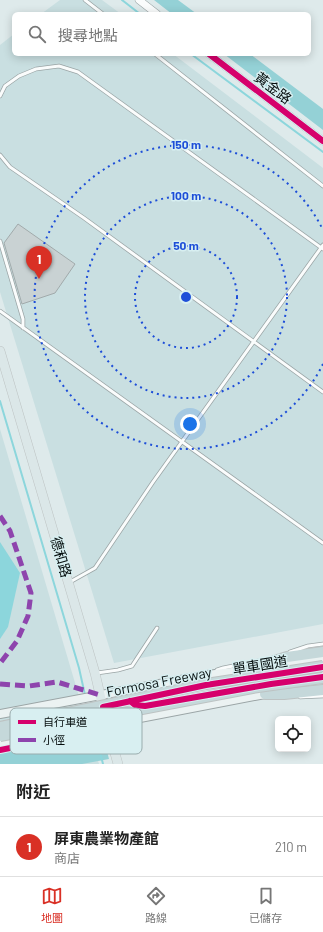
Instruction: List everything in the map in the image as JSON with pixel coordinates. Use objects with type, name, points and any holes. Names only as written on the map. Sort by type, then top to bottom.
[{"type":"highway","points":[[243,671],[287,656],[323,652]]},
{"type":"highway","name":"Formosa Freeway","points":[[88,708],[206,684],[323,666]]},
{"type":"highway","name":"Formosa Freeway","points":[[142,709],[244,690],[323,678]]},
{"type":"highway","points":[[265,694],[284,694],[323,690]]},
{"type":"highway","name":"Formosa Freeway","points":[[0,726],[10,724]]},
{"type":"highway","name":"Formosa Freeway","points":[[0,736],[10,734]]},
{"type":"main road","name":"德和路","points":[[0,351],[95,673],[103,708]]},
{"type":"main road","points":[[32,708],[207,674],[243,671],[323,660]]},
{"type":"main road","points":[[142,718],[265,694],[323,685]]},
{"type":"main road","points":[[0,714],[10,712]]},
{"type":"main road","points":[[0,745],[10,743]]},
{"type":"main road","name":"德和路","points":[[115,754],[118,764]]},
{"type":"street","points":[[139,0],[154,12]]},
{"type":"street","name":"黃金路","points":[[212,56],[323,141]]},
{"type":"lane","points":[[84,0],[100,12]]},
{"type":"lane","points":[[158,56],[323,186]]},
{"type":"lane","points":[[0,96],[5,86],[19,76],[36,69],[59,66],[78,72],[322,247],[253,340],[152,482],[95,568],[68,582]]},
{"type":"lane","points":[[0,155],[10,167],[84,218],[323,392]]},
{"type":"lane","points":[[0,241],[23,319],[23,328]]},
{"type":"lane","points":[[0,311],[323,543]]},
{"type":"lane","points":[[95,673],[118,670],[132,666],[157,628]]},
{"type":"lane","points":[[207,674],[223,668],[282,656],[308,646],[323,644]]},
{"type":"lane","points":[[297,697],[323,696]]},
{"type":"lane","points":[[224,702],[290,698]]},
{"type":"shaded area","points":[[60,0],[102,0],[118,12],[44,12]]},
{"type":"shaded area","points":[[154,0],[178,0],[194,12],[169,12]]},
{"type":"shaded area","points":[[12,36],[12,56],[176,56],[323,168],[323,624],[114,663],[0,292],[0,45]]},
{"type":"shaded area","points":[[227,56],[253,56],[323,109],[323,130]]},
{"type":"shaded area","points":[[0,429],[82,708],[10,708],[10,754],[96,754],[99,764],[0,764]]},
{"type":"shaded area","points":[[0,542],[20,573],[8,627],[0,639]]},
{"type":"shaded area","points":[[10,751],[10,754],[108,754],[109,759],[82,764],[0,764],[0,753]]},
{"type":"building","points":[[18,224],[75,264],[55,293],[22,304],[4,243]]},
{"type":"waterway","points":[[122,0],[137,12]]},
{"type":"waterway","points":[[194,56],[323,152]]},
{"type":"waterway","points":[[0,401],[79,668],[85,695]]},
{"type":"waterway","points":[[100,754],[103,764]]},
{"type":"marked path","points":[[0,516],[10,531],[31,593],[28,616],[17,641],[1,662],[0,666]]},
{"type":"marked path","points":[[0,684],[29,686],[57,682],[100,695]]},
{"type":"cycle path","points":[[212,56],[323,141]]},
{"type":"cycle path","name":"單車國道","points":[[103,707],[206,685],[323,667]]},
{"type":"cycle path","points":[[130,701],[135,705],[145,706],[271,684],[323,677]]},
{"type":"cycle path","points":[[0,750],[10,748]]},
{"type":"place","name":"屏東農業物產館","points":[[39,279]]}]
